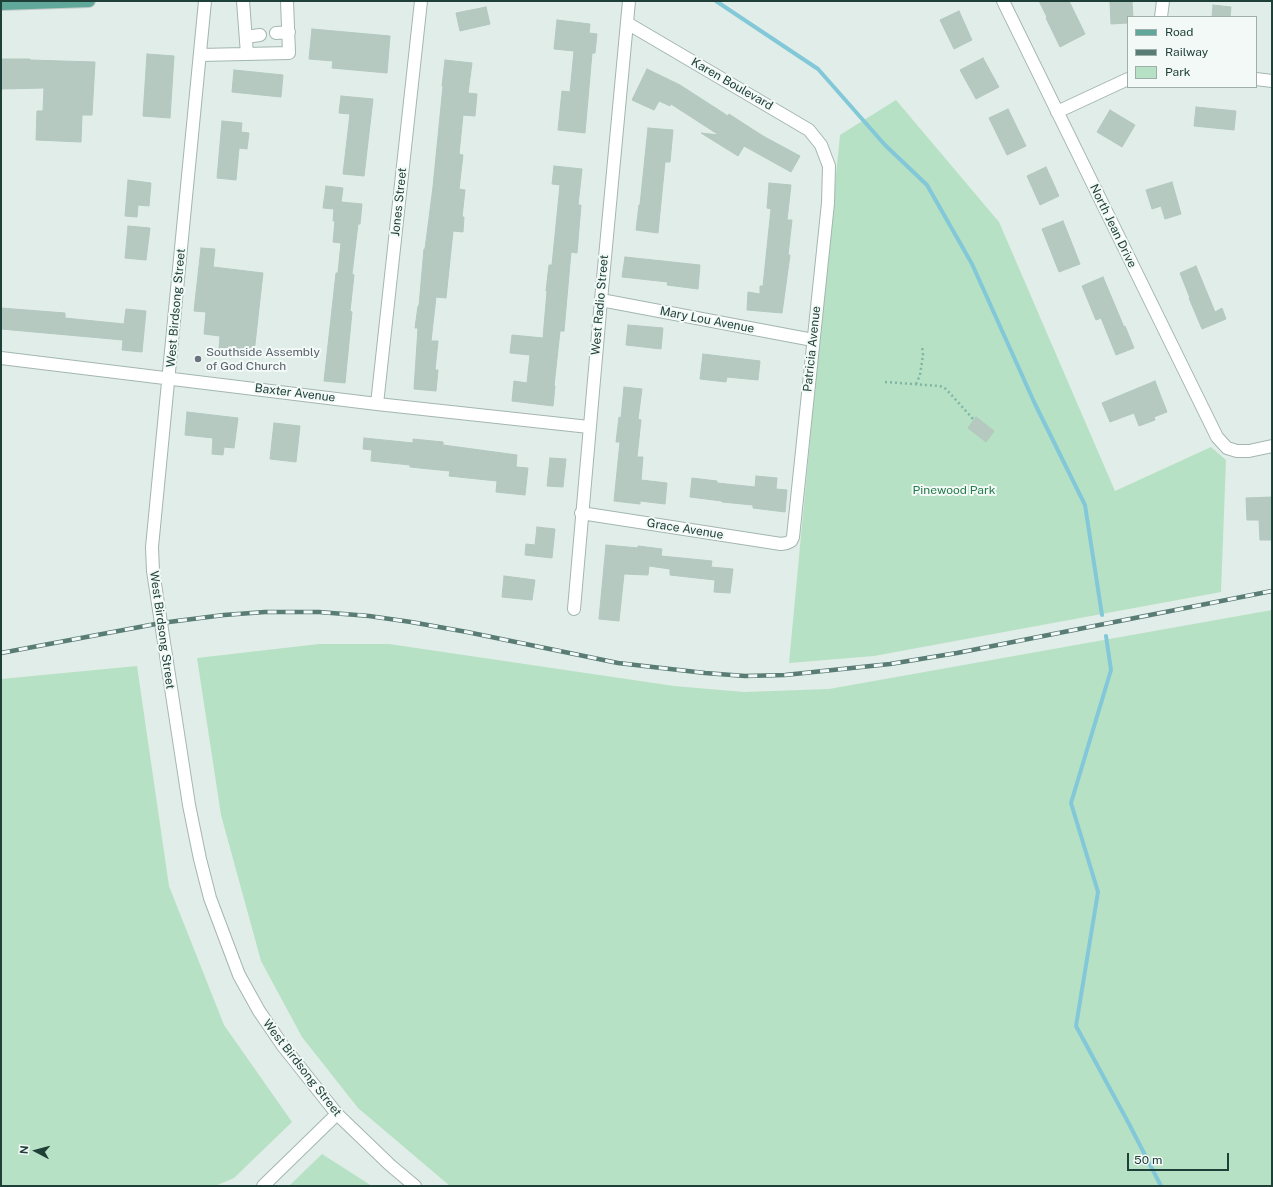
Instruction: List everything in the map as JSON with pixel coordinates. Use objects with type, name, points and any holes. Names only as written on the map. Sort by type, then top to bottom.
[{"type":"main road","points":[[1,4],[89,1]]},
{"type":"street","name":"West Birdsong Street","points":[[205,1],[169,378],[152,537],[152,555],[161,623],[189,805],[210,898],[224,937],[239,975],[270,1029],[337,1114],[379,1155],[415,1186]]},
{"type":"street","points":[[243,1],[247,54]]},
{"type":"street","points":[[200,55],[289,53],[287,1]]},
{"type":"street","name":"Jones Street","points":[[377,404],[421,1]]},
{"type":"street","name":"West Radio Street","points":[[574,609],[581,513],[629,1]]},
{"type":"street","name":"North Jean Drive","points":[[1003,1],[1212,428],[1222,444],[1231,450],[1242,452],[1272,446]]},
{"type":"street","points":[[1161,16],[1163,1]]},
{"type":"street","name":"Karen Boulevard","points":[[628,23],[806,127],[816,137],[826,156]]},
{"type":"street","points":[[276,33],[289,32]]},
{"type":"street","points":[[246,37],[260,35]]},
{"type":"street","points":[[1057,112],[1127,79]]},
{"type":"street","points":[[1257,79],[1272,81]]},
{"type":"street","name":"Patricia Avenue","points":[[789,542],[793,535],[828,203],[829,172],[826,156]]},
{"type":"street","name":"Mary Lou Avenue","points":[[601,300],[813,340]]},
{"type":"street","name":"Baxter Avenue","points":[[1,358],[377,404],[589,427]]},
{"type":"street","name":"Grace Avenue","points":[[581,513],[781,544],[789,542]]},
{"type":"street","points":[[263,1186],[337,1114]]},
{"type":"path","points":[[916,384],[920,375],[923,355],[922,345]]},
{"type":"path","points":[[885,382],[936,385],[943,387],[974,420]]},
{"type":"green space","name":"Pinewood Park","points":[[896,100],[999,222],[1115,491],[1211,447],[1226,460],[1221,592],[874,656],[789,663],[840,135]]},
{"type":"green space","points":[[1272,610],[1272,1186],[450,1186],[358,1108],[302,1037],[261,961],[221,815],[197,658],[319,644],[389,644],[674,686],[744,692],[829,689]]},
{"type":"green space","points":[[137,666],[169,886],[224,1025],[292,1122],[234,1178],[215,1186],[1,1186],[1,679]]},
{"type":"green space","points":[[322,1154],[372,1186],[289,1186]]},
{"type":"building","points":[[1039,1],[1069,1],[1085,34],[1060,47]]},
{"type":"building","points":[[1110,1],[1132,1],[1133,16],[1127,16],[1127,23],[1111,24]]},
{"type":"building","points":[[1213,5],[1231,7],[1230,16],[1212,16]]},
{"type":"building","points":[[486,7],[490,24],[460,31],[456,13]]},
{"type":"building","points":[[959,11],[972,40],[954,49],[940,20]]},
{"type":"building","points":[[557,20],[590,24],[589,33],[597,34],[595,53],[592,53],[585,133],[558,130],[562,91],[570,92],[574,51],[554,49]]},
{"type":"building","points":[[312,29],[390,36],[387,73],[332,68],[333,61],[309,59]]},
{"type":"building","points":[[147,54],[174,56],[170,118],[143,116]]},
{"type":"building","points":[[983,58],[999,87],[976,99],[960,70]]},
{"type":"building","points":[[1,59],[95,62],[92,115],[82,115],[81,142],[36,140],[37,111],[43,111],[44,88],[1,89]]},
{"type":"building","points":[[445,60],[472,63],[468,93],[477,94],[475,116],[463,115],[459,154],[463,155],[459,189],[465,190],[462,217],[464,217],[463,232],[453,231],[446,298],[436,297],[431,341],[438,341],[435,370],[438,370],[436,391],[414,389],[418,328],[415,328],[433,187]]},
{"type":"building","points":[[647,69],[680,85],[728,116],[729,114],[763,136],[800,156],[791,172],[744,146],[738,156],[701,133],[719,135],[671,104],[670,106],[659,101],[654,110],[632,100]]},
{"type":"building","points":[[234,70],[283,75],[281,97],[232,92]]},
{"type":"building","points":[[341,96],[373,99],[364,176],[343,174],[350,114],[339,113]]},
{"type":"building","points":[[1196,107],[1236,111],[1234,130],[1194,126]]},
{"type":"building","points":[[1008,109],[1026,146],[1007,155],[989,118]]},
{"type":"building","points":[[1110,110],[1135,125],[1122,147],[1097,132]]},
{"type":"building","points":[[222,121],[242,123],[241,132],[249,133],[247,149],[239,148],[236,180],[217,178]]},
{"type":"building","points":[[648,128],[673,130],[670,162],[665,162],[658,233],[636,230]]},
{"type":"building","points":[[554,166],[582,169],[578,205],[581,205],[577,253],[571,252],[564,331],[560,331],[553,406],[512,401],[514,381],[527,383],[530,355],[510,353],[512,335],[543,338],[546,291],[549,265],[552,265],[560,185],[552,184]]},
{"type":"building","points":[[1046,167],[1059,196],[1040,205],[1027,176]]},
{"type":"building","points":[[128,180],[151,183],[149,206],[138,205],[137,217],[125,216]]},
{"type":"building","points":[[1172,182],[1181,214],[1165,219],[1161,206],[1152,209],[1146,190]]},
{"type":"building","points":[[769,183],[791,185],[787,220],[792,220],[788,255],[790,255],[782,313],[747,310],[748,292],[760,294],[760,286],[763,286],[771,209],[767,208]]},
{"type":"building","points":[[326,186],[343,188],[341,202],[362,204],[352,274],[354,275],[350,311],[352,312],[345,383],[324,381],[336,273],[338,273],[341,243],[333,242],[335,221],[333,221],[334,209],[323,208]]},
{"type":"building","points":[[1063,221],[1080,264],[1059,272],[1042,229]]},
{"type":"building","points":[[128,226],[150,228],[146,260],[125,258]]},
{"type":"building","points":[[201,248],[215,249],[213,267],[263,273],[254,353],[219,349],[220,336],[204,334],[206,312],[194,311]]},
{"type":"building","points":[[625,257],[700,265],[698,289],[667,285],[668,282],[622,277]]},
{"type":"building","points":[[1196,266],[1215,312],[1222,308],[1226,319],[1202,329],[1180,273]]},
{"type":"building","points":[[1103,277],[1134,348],[1116,355],[1101,318],[1096,320],[1082,286]]},
{"type":"building","points":[[1,308],[65,313],[65,318],[124,324],[126,309],[146,311],[142,352],[122,350],[123,340],[1,329]]},
{"type":"building","points":[[628,325],[663,328],[661,349],[626,345]]},
{"type":"building","points":[[703,354],[760,361],[758,380],[727,377],[726,382],[700,379]]},
{"type":"building","points":[[1155,381],[1167,412],[1154,417],[1155,420],[1139,426],[1134,413],[1110,422],[1102,403]]},
{"type":"building","points":[[624,387],[642,389],[638,419],[641,420],[637,457],[643,457],[641,480],[667,483],[665,504],[640,501],[640,504],[614,501],[620,442],[616,442],[619,417],[621,418]]},
{"type":"building","points":[[187,412],[238,418],[234,448],[224,447],[223,455],[212,454],[213,438],[185,435]]},
{"type":"building","points":[[976,417],[994,431],[986,442],[968,428]]},
{"type":"building","points":[[274,423],[300,426],[296,462],[270,459]]},
{"type":"building","points":[[364,438],[413,443],[413,439],[443,442],[443,445],[517,455],[516,467],[528,468],[525,495],[496,492],[497,481],[449,476],[450,471],[371,461],[372,450],[363,449]]},
{"type":"building","points":[[550,458],[566,459],[563,487],[547,486]]},
{"type":"building","points":[[756,476],[777,478],[776,489],[787,490],[785,512],[753,508],[753,505],[690,497],[692,478],[717,481],[717,483],[755,487]]},
{"type":"building","points":[[1272,497],[1272,540],[1260,540],[1259,520],[1247,520],[1246,498]]},
{"type":"building","points":[[537,527],[555,529],[552,558],[525,555],[526,544],[535,545]]},
{"type":"building","points":[[606,545],[638,548],[638,546],[662,549],[661,556],[712,561],[711,567],[733,569],[730,593],[714,592],[715,580],[670,575],[670,569],[649,566],[648,575],[624,574],[619,621],[599,619]]},
{"type":"building","points":[[504,576],[535,580],[532,600],[502,597]]},
{"type":"waterway","points":[[716,1],[818,69],[885,145],[927,185],[972,264],[1035,404],[1085,505],[1102,615]]},
{"type":"waterway","points":[[1106,636],[1111,670],[1071,803],[1098,892],[1076,1026],[1161,1186]]},
{"type":"railway","points":[[1,653],[161,623],[224,615],[265,612],[319,612],[369,616],[411,622],[618,663],[745,676],[785,675],[890,664],[957,653],[1272,591]]},
{"type":"place","name":"Southside Assembly of God Church","points":[[198,359]]}]
